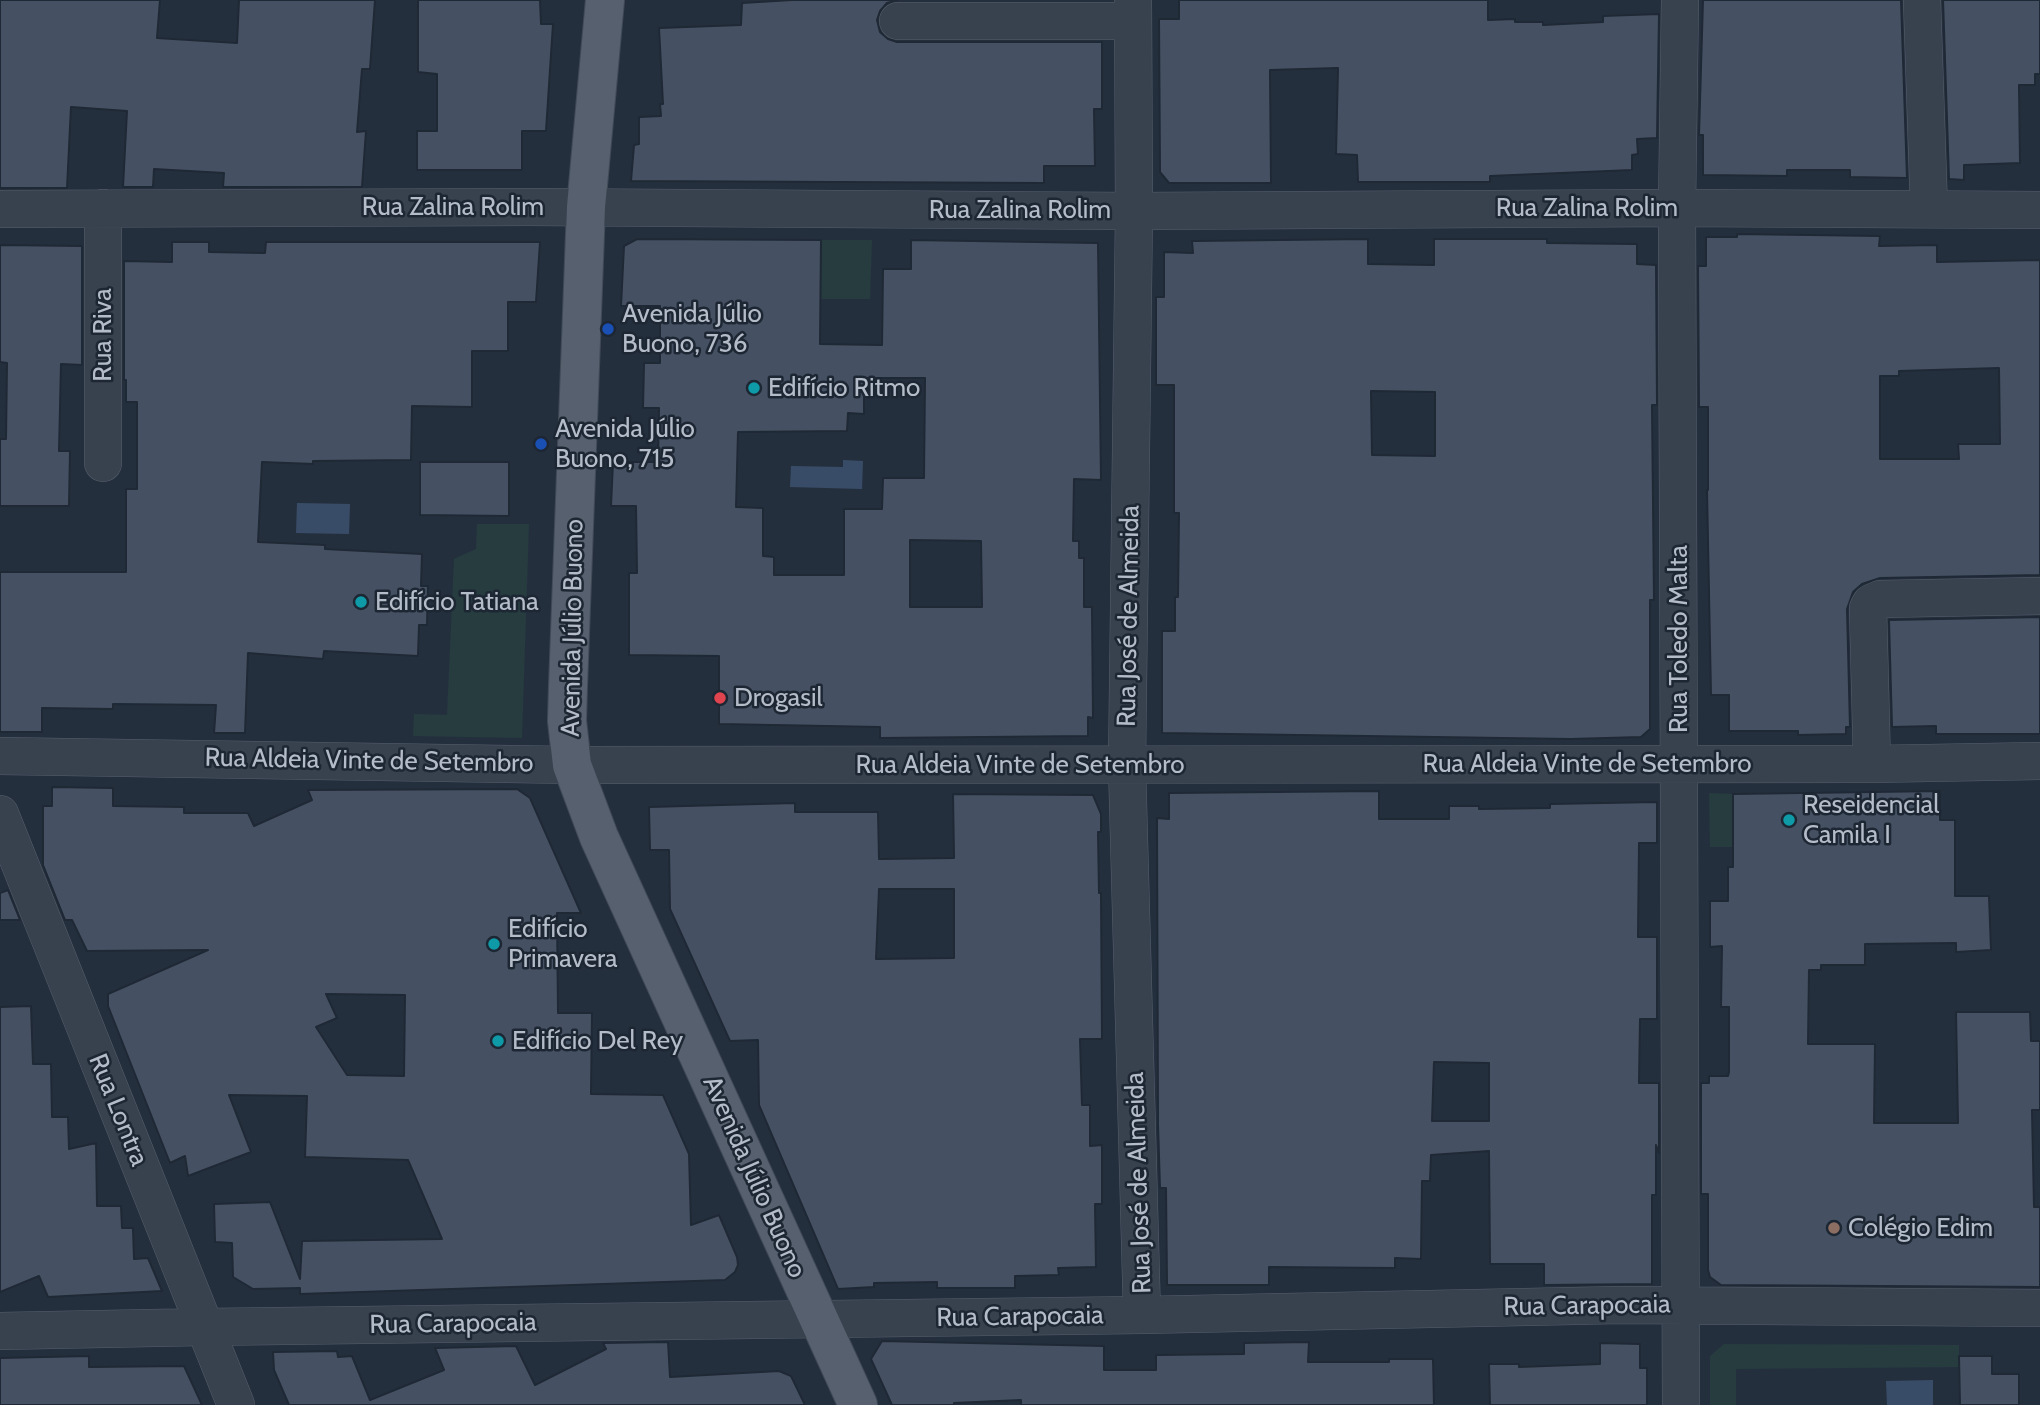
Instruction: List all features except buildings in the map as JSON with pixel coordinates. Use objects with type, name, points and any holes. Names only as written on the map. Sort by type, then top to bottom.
[{"type":"main road","name":"Avenida Júlio Buono","points":[[605,0],[586,207],[567,721],[572,765],[599,836],[858,1405]]},
{"type":"street","name":"Rua Toledo Malta","points":[[1680,0],[1677,208],[1681,1405]]},
{"type":"street","points":[[1922,0],[1929,209]]},
{"type":"street","points":[[898,21],[1133,11]]},
{"type":"street","name":"Rua José de Almeida","points":[[1133,11],[1127,765],[1142,1315]]},
{"type":"street","name":"Rua Riva","points":[[103,208],[103,463]]},
{"type":"street","name":"Rua Zalina Rolim","points":[[0,209],[2040,209]]},
{"type":"street","points":[[1872,764],[1868,608],[1871,603],[1880,599],[2040,596]]},
{"type":"street","name":"Rua Aldeia Vinte de Setembro","points":[[0,756],[572,765],[1872,764],[2040,761]]},
{"type":"street","name":"Rua Lontra","points":[[0,814],[236,1405]]},
{"type":"street","name":"Rua Carapocaia","points":[[0,1331],[1680,1305],[2040,1308]]},
{"type":"green space","points":[[821,240],[872,240],[870,299],[820,299]]},
{"type":"green space","points":[[477,524],[529,524],[522,738],[413,736],[414,714],[447,715],[454,559],[476,549]]},
{"type":"green space","points":[[1709,793],[1733,794],[1733,847],[1710,847]]},
{"type":"green space","points":[[1724,1344],[1959,1345],[1959,1367],[1736,1369],[1736,1405],[1710,1405],[1710,1356]]},
{"type":"water","points":[[843,460],[863,461],[862,489],[790,487],[791,466],[843,467]]},
{"type":"water","points":[[297,503],[350,504],[349,534],[296,533]]},
{"type":"water","points":[[1933,1380],[1933,1405],[1887,1405],[1886,1381]]},
{"type":"place","name":"Avenida Júlio Buono, 736","points":[[608,329]]},
{"type":"place","name":"Edifício Ritmo","points":[[754,388]]},
{"type":"place","name":"Avenida Júlio Buono, 715","points":[[541,444]]},
{"type":"place","name":"Edifício Tatiana","points":[[361,602]]},
{"type":"place","name":"Drogasil","points":[[720,698]]},
{"type":"place","name":"Reseidencial Camila I","points":[[1789,820]]},
{"type":"place","name":"Edifício Primavera","points":[[494,944]]},
{"type":"place","name":"Edifício Del Rey","points":[[498,1041]]},
{"type":"place","name":"Colégio Edim","points":[[1834,1228]]}]
